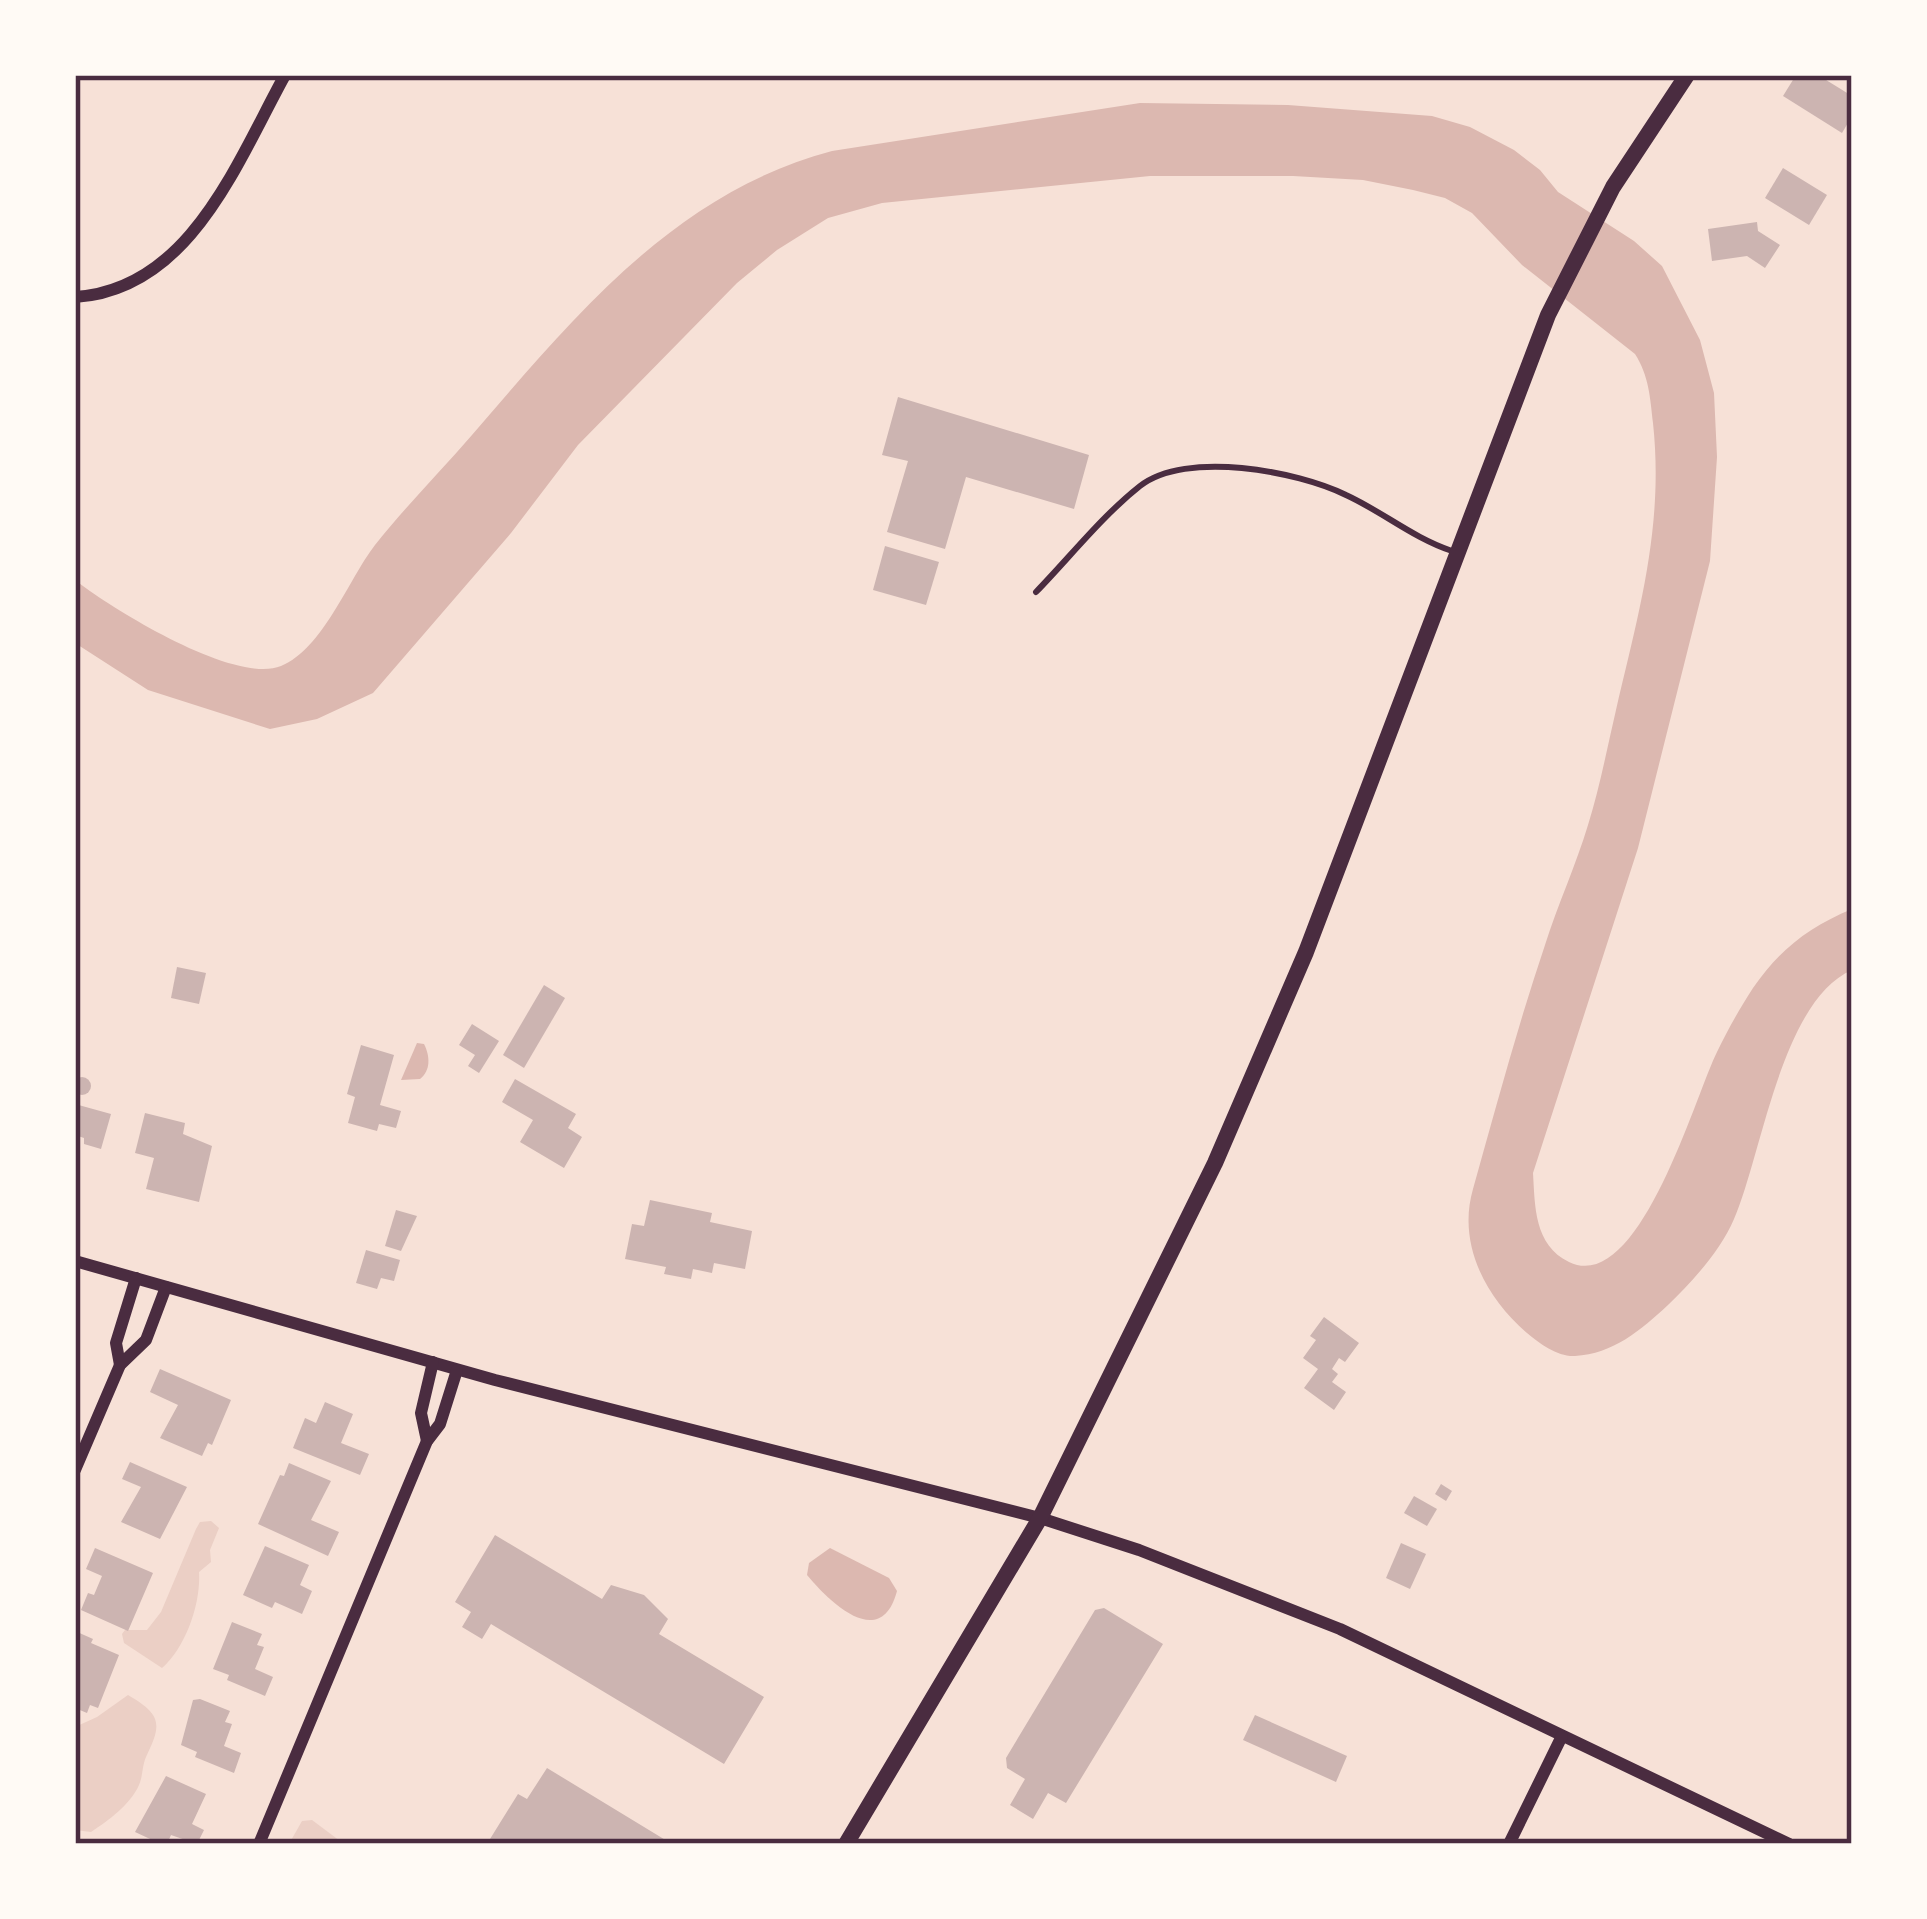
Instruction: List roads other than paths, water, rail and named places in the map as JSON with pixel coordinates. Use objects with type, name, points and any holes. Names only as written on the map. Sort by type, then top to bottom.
[{"type":"main road","points":[[846,1844],[1040,1518],[1215,1162],[1397,718],[1548,315],[1613,187],[1687,75]]},
{"type":"street","points":[[75,297],[114,290],[146,275],[174,254],[205,217],[285,75]]},
{"type":"street","points":[[75,1261],[457,1370],[1040,1518],[1281,1603],[1790,1844]]},
{"type":"street","points":[[120,1364],[116,1342],[136,1278]]},
{"type":"street","points":[[75,1470],[120,1364],[146,1340],[166,1287]]},
{"type":"street","points":[[427,1441],[421,1404],[433,1363]]},
{"type":"street","points":[[260,1844],[427,1441],[445,1412],[457,1370]]},
{"type":"street","points":[[1509,1844],[1562,1736]]},
{"type":"lane","points":[[1036,592],[1143,483],[1171,471],[1206,467],[1259,470],[1344,494],[1426,542],[1456,552]]}]
